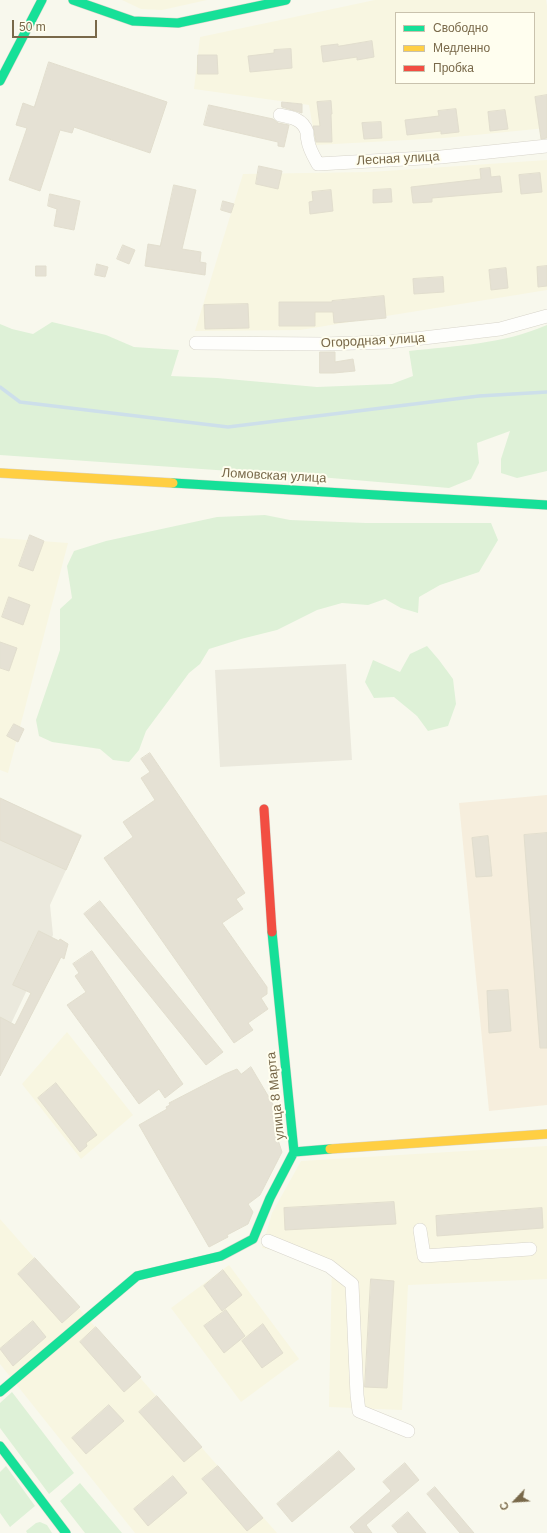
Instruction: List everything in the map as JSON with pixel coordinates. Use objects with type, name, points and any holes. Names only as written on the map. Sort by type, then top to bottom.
[{"type":"street","points":[[0,81],[42,0]]},
{"type":"street","points":[[73,0],[133,21],[178,23],[286,0]]},
{"type":"street","name":"Лесная улица","points":[[280,115],[293,117],[300,121],[304,126],[307,132],[308,141],[318,164],[441,157],[547,146]]},
{"type":"street","name":"Огородная улица","points":[[196,343],[323,344],[389,342],[500,329],[547,316]]},
{"type":"street","name":"Ломовская улица","points":[[0,473],[547,505]]},
{"type":"street","name":"улица 8 Марта","points":[[264,809],[274,954],[294,1152],[547,1134]]},
{"type":"street","points":[[0,1392],[137,1276],[221,1256],[253,1239],[270,1198],[294,1152]]},
{"type":"street","points":[[420,1230],[424,1256],[530,1249]]},
{"type":"street","points":[[268,1241],[329,1266],[352,1284],[359,1411],[408,1431]]},
{"type":"street","points":[[0,1446],[66,1533]]},
{"type":"shaded area","points":[[122,0],[207,0],[162,10],[141,9]]},
{"type":"shaded area","points":[[375,0],[546,0],[547,128],[444,138],[316,145],[309,105],[194,89],[200,37]]},
{"type":"shaded area","points":[[547,160],[547,290],[300,330],[195,331],[243,174],[370,172]]},
{"type":"shaded area","points":[[0,538],[68,543],[8,773],[0,770]]},
{"type":"shaded area","points":[[346,664],[352,760],[220,767],[215,670]]},
{"type":"shaded area","points":[[547,795],[547,1105],[489,1111],[459,803]]},
{"type":"shaded area","points":[[0,798],[82,835],[50,905],[53,935],[0,1047]]},
{"type":"shaded area","points":[[67,1032],[133,1115],[81,1159],[22,1084]]},
{"type":"shaded area","points":[[547,1146],[547,1279],[408,1285],[402,1410],[329,1407],[332,1260],[262,1248],[272,1213],[301,1161]]},
{"type":"shaded area","points":[[0,1219],[277,1533],[135,1533],[0,1364]]},
{"type":"shaded area","points":[[229,1265],[299,1359],[241,1402],[171,1308]]},
{"type":"green space","points":[[52,322],[106,335],[134,347],[179,350],[171,376],[217,378],[317,387],[392,384],[413,376],[409,351],[462,346],[497,340],[547,325],[547,471],[517,478],[501,473],[501,459],[510,431],[477,443],[479,463],[471,479],[449,488],[331,478],[0,455],[0,324],[12,329],[33,334]]},
{"type":"green space","points":[[265,515],[290,520],[366,523],[491,523],[498,540],[479,572],[440,585],[419,597],[418,613],[401,608],[385,599],[368,605],[342,603],[317,610],[277,630],[209,649],[200,664],[189,673],[146,731],[139,750],[129,762],[113,760],[100,749],[52,742],[39,736],[36,720],[60,650],[60,609],[72,598],[67,566],[74,551],[106,541],[217,517]]},
{"type":"green space","points":[[427,646],[453,679],[456,704],[448,726],[428,731],[417,716],[394,697],[374,698],[365,682],[373,660],[400,672],[410,654]]},
{"type":"green space","points":[[12,1392],[74,1473],[49,1494],[0,1428],[0,1403]]},
{"type":"green space","points":[[6,1466],[35,1506],[10,1527],[0,1513],[0,1472]]},
{"type":"green space","points":[[80,1483],[122,1533],[85,1533],[60,1501]]},
{"type":"green space","points":[[40,1522],[47,1525],[52,1533],[27,1533],[26,1531],[36,1523]]},
{"type":"building","points":[[372,41],[374,57],[357,60],[357,57],[323,62],[321,46],[338,44],[338,46]]},
{"type":"building","points":[[291,49],[292,68],[250,72],[248,56],[274,53],[274,50]]},
{"type":"building","points":[[198,55],[217,55],[218,74],[198,74]]},
{"type":"building","points":[[49,62],[167,102],[150,153],[74,127],[72,133],[60,130],[40,191],[9,180],[27,128],[16,125],[23,103],[34,107]]},
{"type":"building","points":[[547,95],[547,138],[541,139],[535,97]]},
{"type":"building","points":[[331,101],[332,142],[316,142],[313,126],[320,126],[317,102]]},
{"type":"building","points":[[282,102],[302,104],[302,113],[282,107]]},
{"type":"building","points":[[209,105],[273,119],[278,123],[289,125],[284,147],[278,146],[278,142],[204,125]]},
{"type":"building","points":[[456,109],[459,132],[441,134],[441,131],[407,135],[405,120],[439,116],[438,111]]},
{"type":"building","points":[[505,110],[508,129],[490,131],[488,112]]},
{"type":"building","points":[[381,122],[382,138],[364,139],[362,123]]},
{"type":"building","points":[[259,166],[282,171],[278,189],[256,184]]},
{"type":"building","points":[[490,168],[491,177],[500,176],[502,192],[432,198],[432,202],[413,203],[411,187],[481,179],[480,169]]},
{"type":"building","points":[[540,173],[542,192],[521,194],[519,175]]},
{"type":"building","points":[[174,185],[196,190],[182,249],[201,252],[200,262],[206,263],[205,275],[145,266],[148,244],[160,246]]},
{"type":"building","points":[[391,189],[392,202],[373,203],[373,190]]},
{"type":"building","points":[[331,190],[333,211],[310,214],[309,202],[313,201],[312,192]]},
{"type":"building","points":[[50,194],[80,201],[74,230],[54,226],[57,209],[48,206]]},
{"type":"building","points":[[223,201],[234,204],[231,213],[221,210]]},
{"type":"building","points":[[123,245],[135,250],[129,264],[117,259]]},
{"type":"building","points":[[97,264],[108,267],[105,277],[95,275]]},
{"type":"building","points":[[36,266],[46,266],[46,276],[36,276]]},
{"type":"building","points":[[547,266],[547,286],[538,287],[537,267]]},
{"type":"building","points":[[506,268],[508,288],[491,290],[489,270]]},
{"type":"building","points":[[443,277],[444,292],[414,294],[413,279]]},
{"type":"building","points":[[384,296],[386,318],[334,323],[333,312],[315,312],[315,326],[279,326],[279,302],[332,302]]},
{"type":"building","points":[[248,304],[249,328],[205,329],[204,305]]},
{"type":"building","points":[[320,352],[335,352],[335,362],[353,359],[355,371],[320,373]]},
{"type":"building","points":[[30,535],[44,541],[33,571],[19,566]]},
{"type":"building","points":[[9,597],[30,605],[23,625],[2,617]]},
{"type":"building","points":[[0,642],[17,648],[9,671],[0,668]]},
{"type":"building","points":[[14,724],[24,729],[18,742],[7,736]]},
{"type":"building","points":[[150,753],[245,893],[236,899],[243,909],[222,923],[267,987],[267,994],[261,998],[268,1009],[248,1023],[253,1030],[234,1043],[104,858],[133,837],[123,822],[155,800],[141,778],[150,772],[141,759]]},
{"type":"building","points":[[0,798],[81,836],[66,870],[0,840]]},
{"type":"building","points":[[547,833],[547,1048],[540,1048],[524,835]]},
{"type":"building","points":[[488,836],[492,876],[476,877],[472,838]]},
{"type":"building","points":[[100,901],[223,1052],[206,1065],[84,914]]},
{"type":"building","points":[[39,931],[59,941],[60,939],[68,944],[64,959],[61,957],[0,1076],[0,1017],[15,1025],[31,993],[13,985]]},
{"type":"building","points":[[92,951],[183,1084],[165,1098],[159,1089],[139,1104],[67,1005],[86,992],[75,976],[79,973],[73,964]]},
{"type":"building","points":[[508,990],[511,1031],[489,1033],[487,991]]},
{"type":"building","points":[[251,1067],[280,1116],[281,1127],[276,1134],[282,1152],[260,1195],[248,1204],[253,1212],[248,1224],[209,1247],[139,1125],[167,1109],[166,1107],[170,1105],[169,1103],[225,1074],[237,1069],[241,1074]]},
{"type":"building","points":[[56,1083],[97,1135],[86,1143],[87,1146],[80,1152],[38,1098]]},
{"type":"building","points":[[394,1202],[396,1224],[285,1230],[284,1208]]},
{"type":"building","points":[[542,1208],[543,1228],[437,1236],[436,1216]]},
{"type":"building","points":[[35,1258],[80,1307],[62,1323],[18,1274]]},
{"type":"building","points":[[223,1270],[242,1295],[222,1311],[204,1286]]},
{"type":"building","points":[[371,1279],[394,1281],[387,1388],[365,1387]]},
{"type":"building","points":[[226,1310],[245,1336],[224,1353],[204,1326]]},
{"type":"building","points":[[33,1321],[46,1337],[13,1366],[0,1349]]},
{"type":"building","points":[[263,1324],[283,1353],[262,1368],[242,1341]]},
{"type":"building","points":[[96,1327],[141,1377],[124,1392],[80,1342]]},
{"type":"building","points":[[157,1396],[202,1447],[184,1462],[139,1412]]},
{"type":"building","points":[[109,1405],[124,1421],[86,1454],[72,1438]]},
{"type":"building","points":[[339,1451],[355,1469],[292,1522],[277,1504]]},
{"type":"building","points":[[405,1463],[419,1480],[366,1525],[372,1533],[355,1533],[350,1527],[391,1491],[383,1482]]},
{"type":"building","points":[[218,1466],[263,1518],[247,1531],[202,1479]]},
{"type":"building","points":[[173,1476],[187,1493],[148,1526],[134,1509]]},
{"type":"building","points":[[435,1487],[474,1533],[460,1533],[427,1494]]},
{"type":"building","points":[[408,1512],[426,1533],[398,1533],[392,1526]]},
{"type":"waterway","points":[[0,387],[20,402],[228,427],[479,396],[547,392]]},
{"type":"traffic: fast","points":[[0,81],[42,0]]},
{"type":"traffic: fast","points":[[73,0],[133,21],[178,23],[286,0]]},
{"type":"traffic: fast","points":[[173,483],[547,505]]},
{"type":"traffic: fast","points":[[272,932],[294,1152],[330,1149]]},
{"type":"traffic: fast","points":[[0,1392],[137,1276],[221,1256],[253,1239],[270,1198],[294,1152]]},
{"type":"traffic: fast","points":[[0,1446],[66,1533]]},
{"type":"traffic: slow","points":[[0,473],[173,483]]},
{"type":"traffic: slow","points":[[330,1149],[547,1134]]},
{"type":"traffic: jam","points":[[264,809],[272,932]]}]
